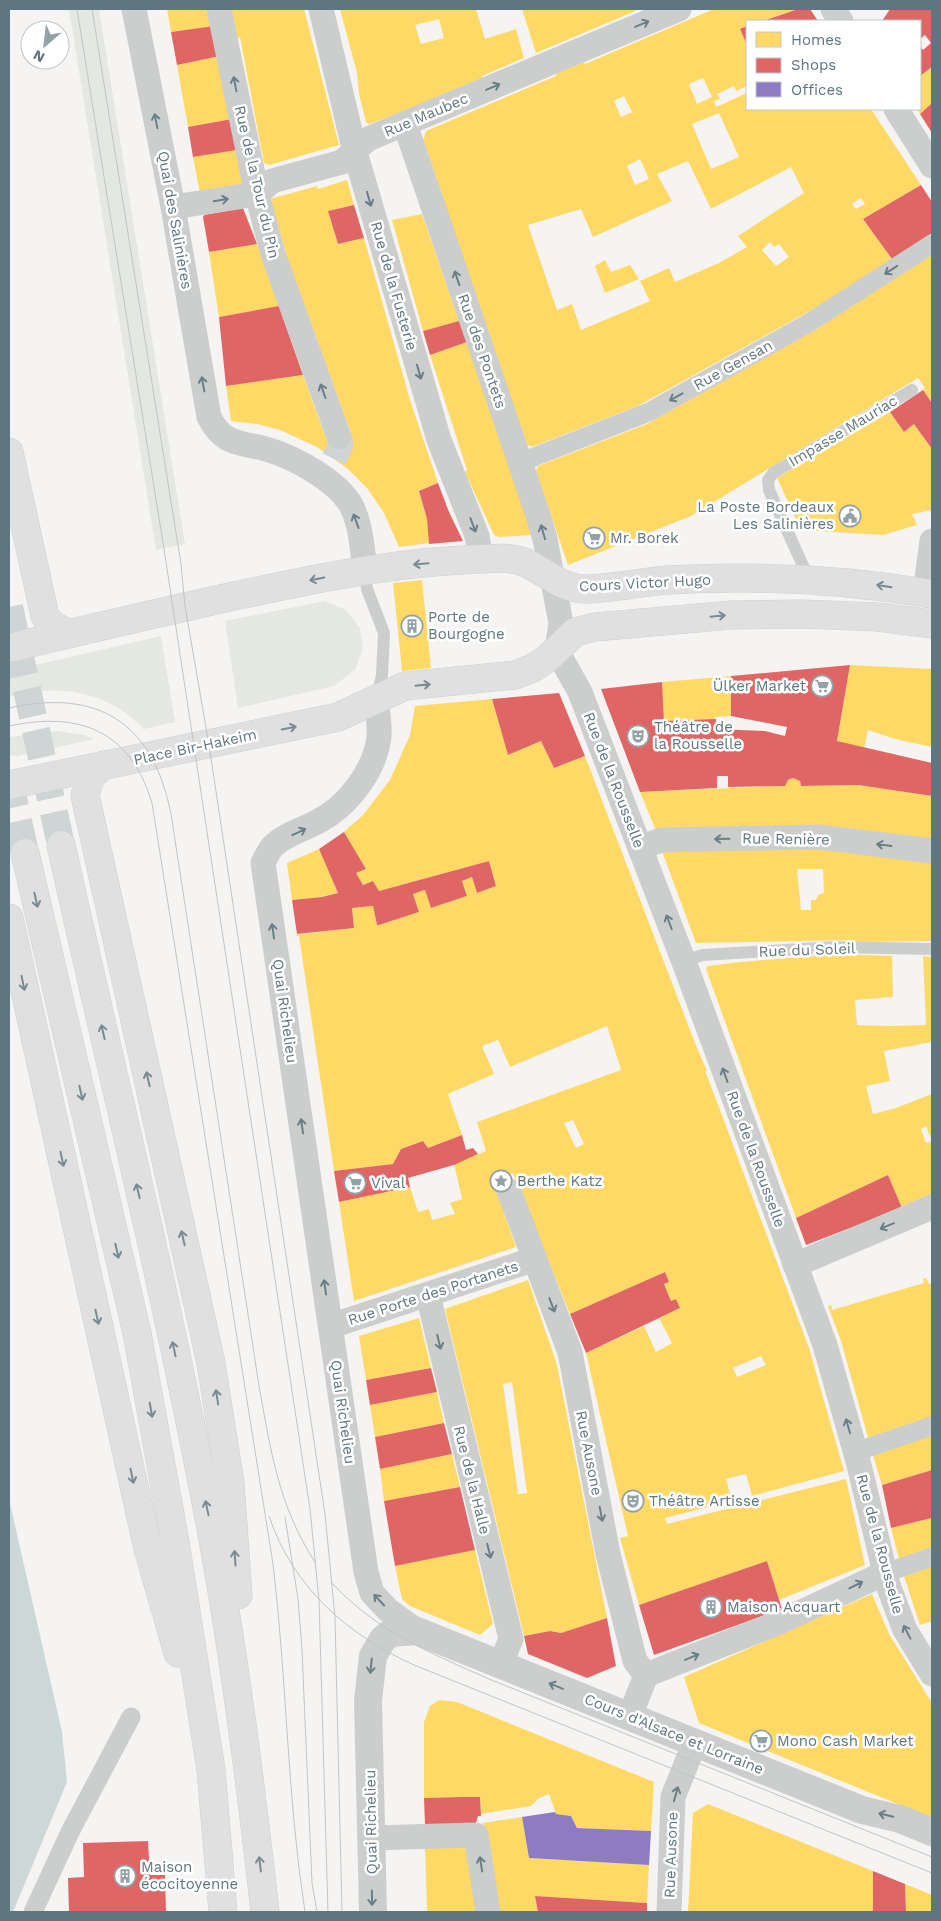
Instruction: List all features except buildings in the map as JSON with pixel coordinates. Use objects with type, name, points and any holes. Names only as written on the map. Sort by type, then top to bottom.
[{"type":"main road","points":[[9,452],[45,616],[53,626],[68,634]]},
{"type":"main road","name":"Cours Victor Hugo","points":[[365,569],[481,559],[513,559],[524,562],[551,580],[573,588],[588,589],[666,580],[736,578],[804,579],[876,584],[928,593]]},
{"type":"main road","points":[[9,648],[365,569]]},
{"type":"main road","points":[[377,699],[405,686],[515,676],[533,668],[557,651],[575,632],[595,627],[732,615],[878,617],[932,624]]},
{"type":"main road","name":"Place Bir-Hakeim","points":[[9,785],[338,717],[377,699]]},
{"type":"main road","points":[[104,765],[91,776],[85,795],[211,1363],[230,1483],[248,1764]]},
{"type":"main road","points":[[61,845],[167,1318],[212,1534],[248,1764],[266,1912]]},
{"type":"main road","points":[[25,853],[137,1334],[175,1542],[211,1770],[223,1912]]},
{"type":"main road","points":[[9,918],[147,1545],[211,1770]]},
{"type":"street","name":"Quai des Salinières","points":[[134,9],[173,207],[209,417],[216,431],[230,440],[293,459],[332,457]]},
{"type":"street","name":"Rue de la Tour du Pin","points":[[219,9],[257,194],[332,457]]},
{"type":"street","name":"Rue de la Fusterie","points":[[321,9],[355,152],[439,440],[477,536],[481,559]]},
{"type":"street","name":"Rue Maubec","points":[[173,207],[257,194],[272,181],[342,162],[368,139],[679,9]]},
{"type":"street","points":[[833,9],[840,20]]},
{"type":"street","points":[[897,110],[932,166]]},
{"type":"street","name":"Rue des Pontets","points":[[405,124],[521,462],[545,539],[551,580],[561,624],[557,651]]},
{"type":"street","name":"Rue Gensan","points":[[521,462],[649,412],[807,324],[932,244]]},
{"type":"street","points":[[332,457],[361,535],[365,569]]},
{"type":"street","points":[[928,593],[932,541]]},
{"type":"street","name":"Rue de la Rousselle","points":[[557,651],[580,692],[683,961],[825,1345],[855,1452],[885,1573],[905,1630],[932,1674]]},
{"type":"street","name":"Quai Richelieu","points":[[377,699],[379,735],[377,749],[370,767],[361,781],[343,802],[324,819],[273,846],[263,862],[366,1572],[372,1593],[388,1610],[417,1631]]},
{"type":"street","name":"Rue Renière","points":[[640,848],[661,840],[819,838],[932,851]]},
{"type":"street","name":"Rue Ausone","points":[[509,1191],[570,1352],[608,1554],[635,1661],[646,1675]]},
{"type":"street","points":[[795,1265],[932,1207]]},
{"type":"street","name":"Rue Porte des Portanets","points":[[331,1326],[535,1259]]},
{"type":"street","name":"Rue de la Halle","points":[[428,1294],[511,1639],[501,1664]]},
{"type":"street","points":[[855,1452],[932,1426]]},
{"type":"street","points":[[630,1716],[646,1675],[780,1622],[885,1573],[932,1557]]},
{"type":"street","name":"Quai Richelieu","points":[[373,1912],[368,1701],[372,1656],[383,1639],[391,1633],[417,1631]]},
{"type":"street","name":"Cours d'Alsace et Lorraine","points":[[417,1631],[862,1810],[900,1819],[932,1832]]},
{"type":"street","points":[[33,1912],[70,1832],[131,1717]]},
{"type":"street","name":"Rue Ausone","points":[[669,1912],[674,1797],[695,1742]]},
{"type":"street","points":[[371,1838],[476,1835],[488,1912]]},
{"type":"lane","name":"Impasse Mauriac","points":[[804,579],[804,568],[769,490],[768,480],[773,472],[912,390]]},
{"type":"lane","points":[[365,569],[367,589],[384,633],[382,674],[377,699]]},
{"type":"lane","name":"Rue du Soleil","points":[[683,961],[703,955],[834,948],[932,949]]},
{"type":"shaded area","points":[[69,9],[99,9],[185,544],[156,550]]},
{"type":"shaded area","points":[[325,601],[346,610],[360,628],[363,648],[355,670],[334,686],[238,708],[225,621]]},
{"type":"shaded area","points":[[161,636],[175,722],[144,729],[115,706],[98,698],[64,691],[27,693],[9,697],[9,671]]},
{"type":"shaded area","points":[[57,731],[85,735],[94,739],[18,756],[9,755],[9,737]]},
{"type":"shaded area","points":[[9,1499],[62,1732],[67,1782],[13,1912],[9,1912]]},
{"type":"tunnel","points":[[334,459],[341,445],[339,437]]},
{"type":"tunnel","points":[[9,607],[61,845]]},
{"type":"tunnel","points":[[9,780],[25,853]]},
{"type":"tram line","points":[[77,9],[164,549],[310,1509],[319,1600],[328,1912]]},
{"type":"tram line","points":[[92,9],[181,564],[185,606],[209,745],[325,1514],[335,1617],[342,1912]]},
{"type":"tram line","points":[[9,708],[41,703],[70,703],[95,709],[117,719],[136,735],[151,756],[163,782],[171,814],[259,1386],[272,1455],[292,1520],[315,1562]]},
{"type":"tram line","points":[[9,726],[58,721],[98,731],[116,743],[130,758],[142,778],[152,803],[273,1564],[294,1825],[305,1912]]},
{"type":"tram line","points":[[269,1516],[279,1542],[308,1587],[345,1624],[390,1653],[414,1665],[932,1873]]},
{"type":"tram line","points":[[285,1517],[298,1599],[312,1883],[317,1912]]},
{"type":"tram line","points":[[332,1583],[349,1600],[386,1628],[446,1660],[932,1857]]},
{"type":"place","name":"La Poste Bordeaux Les Salinières","points":[[850,516]]},
{"type":"place","name":"Mr. Borek","points":[[594,538]]},
{"type":"place","name":"Porte de Bourgogne","points":[[412,626]]},
{"type":"place","name":"Ülker Market","points":[[822,686]]},
{"type":"place","name":"Théâtre de la Rousselle","points":[[638,736]]},
{"type":"place","name":"Berthe Katz","points":[[501,1181]]},
{"type":"place","name":"Vival","points":[[355,1183]]},
{"type":"place","name":"Théâtre Artisse","points":[[633,1501]]},
{"type":"place","name":"Maison Acquart","points":[[711,1607]]},
{"type":"place","name":"Mono Cash Market","points":[[761,1741]]},
{"type":"place","name":"Maison écocitoyenne","points":[[125,1876]]}]
